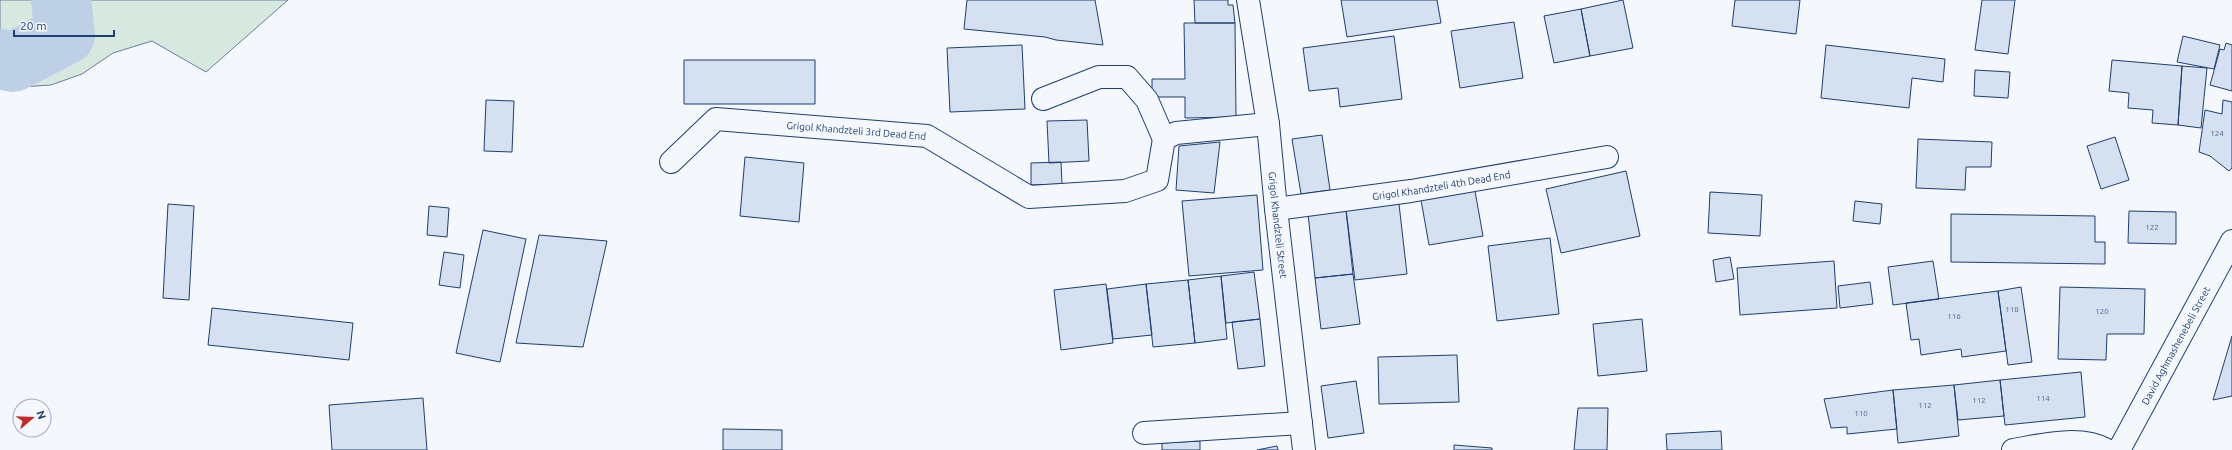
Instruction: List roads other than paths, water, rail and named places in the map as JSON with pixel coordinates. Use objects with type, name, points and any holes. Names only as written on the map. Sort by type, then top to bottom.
[{"type":"street","name":"Grigol Khandzteli Street","points":[[1248,0],[1268,124],[1276,209],[1304,450]]},
{"type":"street","points":[[1043,99],[1099,77],[1127,77],[1148,100],[1164,140],[1176,133],[1268,124]]},
{"type":"street","name":"Grigol Khandzteli 3rd Dead End","points":[[671,162],[716,119],[927,136],[1029,197],[1125,191],[1157,180],[1164,140]]},
{"type":"street","name":"Grigol Khandzteli 4th Dead End","points":[[1276,209],[1411,191],[1607,157]]},
{"type":"street","name":"David Aghmashenebeli Street","points":[[2119,450],[2232,241]]},
{"type":"street","points":[[1144,433],[1301,423]]},
{"type":"street","points":[[2013,450],[2060,443],[2096,444],[2107,450]]},
{"type":"waterway","points":[[0,59],[13,62],[65,35],[61,0]]}]
